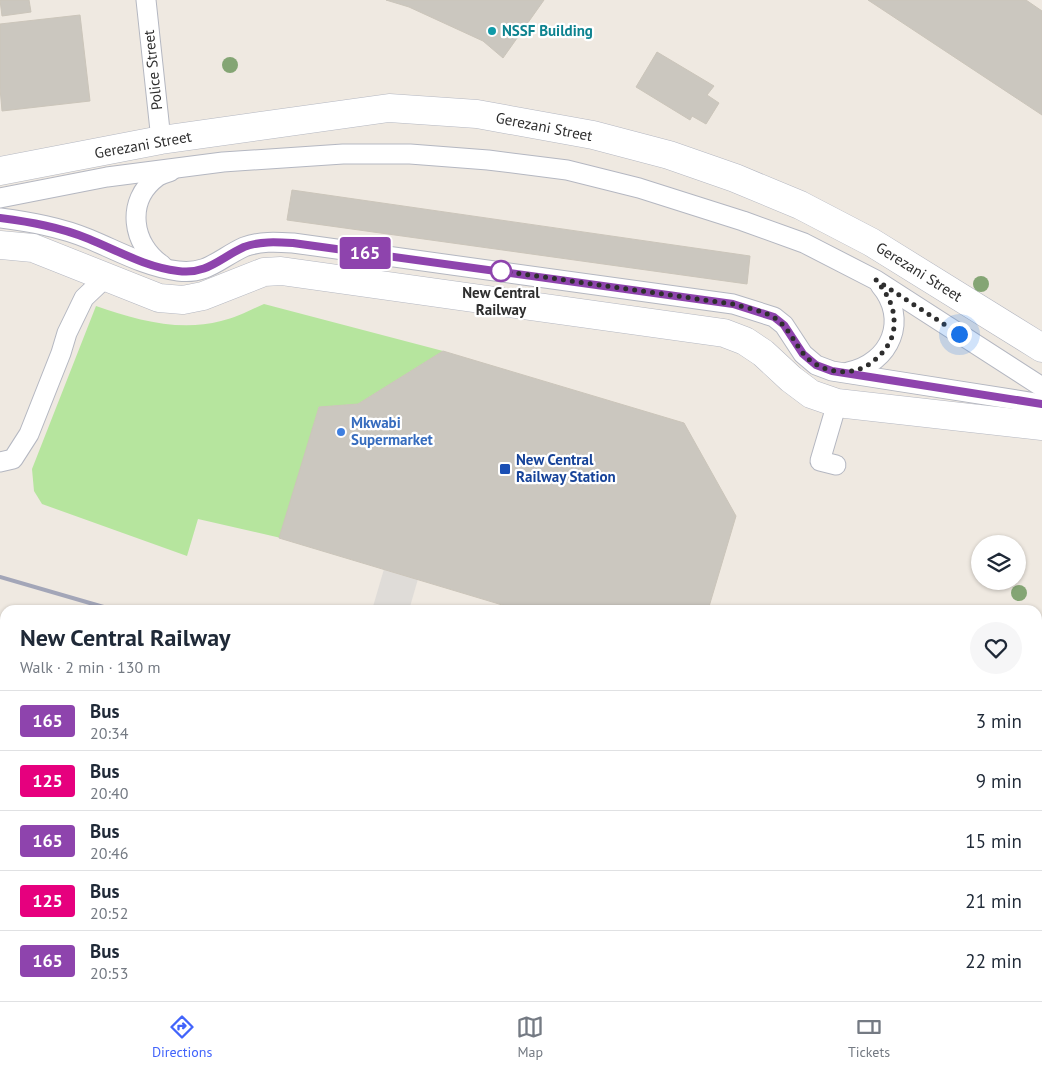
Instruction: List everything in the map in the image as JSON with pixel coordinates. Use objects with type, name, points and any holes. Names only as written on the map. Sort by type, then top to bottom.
[{"type":"main road","name":"Gerezani Street","points":[[0,172],[161,140],[389,108],[477,114],[593,135],[669,156],[735,178],[800,205],[871,242],[1042,348]]},
{"type":"main road","points":[[0,245],[32,248],[104,278],[159,298],[183,300],[203,296],[264,272],[281,271],[724,333],[745,341],[811,394],[837,402],[1042,426]]},
{"type":"lane","name":"Police Street","points":[[146,0],[161,140]]},
{"type":"lane","points":[[0,198],[108,177],[188,166],[343,154],[410,154],[488,160],[567,170],[639,188],[743,221],[804,244],[876,280],[1042,387]]},
{"type":"lane","points":[[177,271],[161,265],[148,254],[139,239],[135,222],[138,205],[145,190],[157,177],[172,170],[188,166]]},
{"type":"lane","points":[[0,218],[38,223],[88,238],[134,260],[177,271],[194,272],[210,267],[224,257],[246,247],[266,242],[293,243],[733,304],[774,317],[784,325],[803,354],[816,365],[832,371],[1042,404]]},
{"type":"lane","points":[[0,462],[13,459],[29,434],[67,333],[84,298],[104,278]]},
{"type":"lane","points":[[832,371],[849,372],[865,367],[879,357],[890,343],[894,326],[894,309],[887,293],[876,280]]},
{"type":"lane","points":[[836,465],[820,461],[837,402]]},
{"type":"green space","points":[[264,304],[443,351],[358,404],[319,407],[281,538],[198,519],[187,556],[42,504],[34,491],[32,469],[96,306],[142,320],[174,325],[189,325],[227,320]]},
{"type":"shaded area","points":[[384,569],[418,579],[410,605],[373,605]]},
{"type":"building","points":[[0,0],[29,0],[31,12],[2,16]]},
{"type":"building","name":"NSSF Building","points":[[386,0],[544,0],[503,58],[483,41],[409,7]]},
{"type":"building","points":[[868,0],[1026,0],[1042,11],[1042,115]]},
{"type":"building","points":[[80,15],[90,101],[2,111],[0,24]]},
{"type":"building","points":[[657,52],[714,86],[707,95],[719,103],[706,124],[692,116],[690,120],[636,87]]},
{"type":"building","points":[[292,190],[750,256],[747,284],[287,220]]},
{"type":"building","name":"New Central Railway Station","points":[[443,351],[684,423],[736,516],[709,605],[502,605],[279,538],[319,407],[358,404]]},
{"type":"railway","points":[[0,577],[97,605]]},
{"type":"bus line","name":"165","points":[[0,218],[38,223],[88,238],[134,260],[177,271],[194,272],[210,267],[224,257],[246,247],[266,242],[293,243],[733,304],[774,317],[784,325],[803,354],[816,365],[832,371],[1042,404]]},
{"type":"place","name":"NSSF Building","points":[[492,31]]},
{"type":"place","name":"New Central Railway","points":[[501,271]]},
{"type":"place","name":"Mkwabi Supermarket","points":[[341,432]]},
{"type":"place","name":"New Central Railway Station","points":[[505,469]]},
{"type":"route","points":[[501,271],[733,304],[763,313],[774,317],[784,325],[803,354],[816,365],[832,371],[849,372],[865,367],[879,357],[890,343],[894,326],[894,309],[887,293],[876,280],[959,334]]}]
